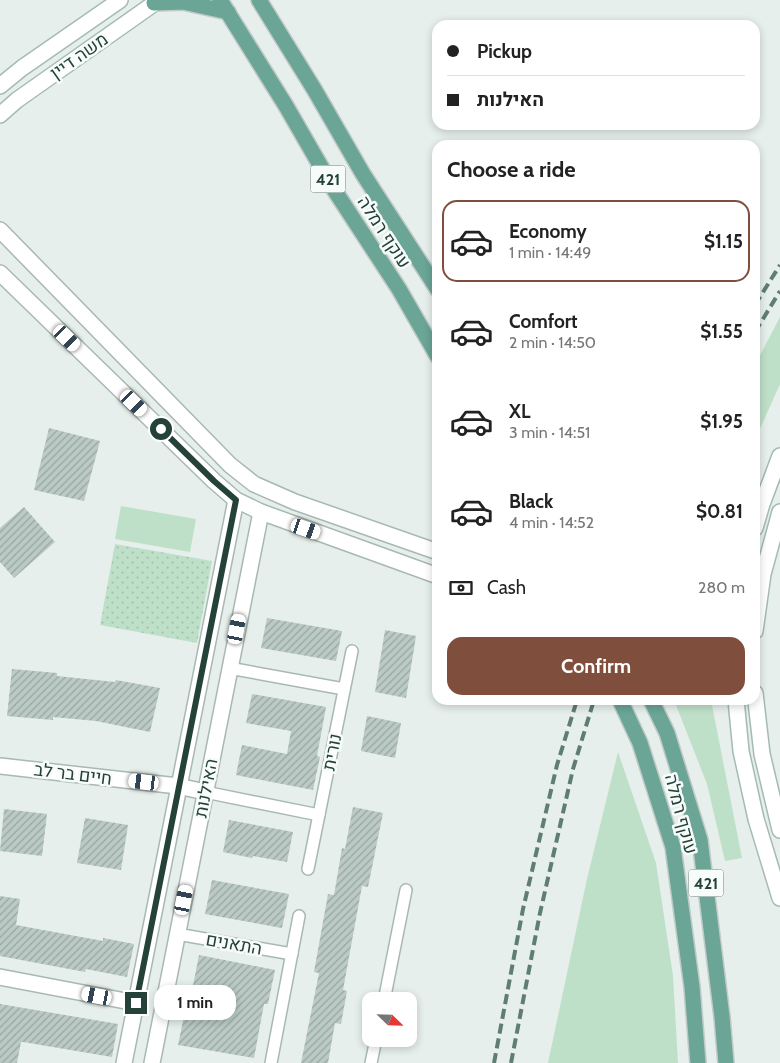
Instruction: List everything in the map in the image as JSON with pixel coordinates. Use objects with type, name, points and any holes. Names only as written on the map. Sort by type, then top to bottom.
[{"type":"main road","name":"עוקף רמלה","points":[[259,0],[314,89],[363,174],[432,281]]},
{"type":"main road","points":[[157,2],[183,2],[224,6]]},
{"type":"main road","name":"עוקף רמלה","points":[[224,6],[286,106],[335,192],[399,289],[432,347]]},
{"type":"main road","name":"עוקף רמלה","points":[[622,705],[642,748],[673,847],[692,987],[698,1063]]},
{"type":"main road","name":"עוקף רמלה","points":[[654,705],[667,733],[700,840],[726,1063]]},
{"type":"street","name":"משה דיין","points":[[0,86],[22,68],[120,0]]},
{"type":"street","name":"משה דיין","points":[[0,115],[17,100],[157,2]]},
{"type":"street","points":[[0,230],[230,465],[254,484],[295,502],[432,550]]},
{"type":"street","points":[[0,273],[214,481],[236,500],[261,512],[432,574]]},
{"type":"street","points":[[760,511],[780,456]]},
{"type":"street","name":"האילנות","points":[[124,1063],[236,500]]},
{"type":"street","name":"האילנות","points":[[152,1063],[261,512]]},
{"type":"street","points":[[760,595],[763,574],[780,512]]},
{"type":"street","name":"נורית","points":[[308,869],[352,651]]},
{"type":"street","points":[[202,664],[344,689]]},
{"type":"street","points":[[736,705],[741,751],[756,818],[780,898]]},
{"type":"street","points":[[756,705],[762,754],[780,830]]},
{"type":"street","name":"חיים בר לב","points":[[0,766],[178,786],[205,792]]},
{"type":"street","points":[[205,792],[319,815]]},
{"type":"street","points":[[386,992],[406,890]]},
{"type":"street","points":[[271,1063],[299,916]]},
{"type":"street","name":"התאנים","points":[[177,934],[292,954]]},
{"type":"street","points":[[0,978],[136,1003]]},
{"type":"street","points":[[371,1063],[374,1048]]},
{"type":"green space","points":[[780,317],[780,384],[760,429],[760,355]]},
{"type":"green space","points":[[121,506],[196,519],[190,552],[115,539]]},
{"type":"green space","points":[[115,544],[212,561],[197,643],[100,625]]},
{"type":"green space","points":[[676,705],[712,705],[742,858],[725,861],[707,784]]},
{"type":"green space","points":[[618,752],[656,863],[673,976],[678,1063],[548,1063],[587,879]]},
{"type":"building","points":[[49,428],[100,441],[84,501],[34,490]]},
{"type":"building","points":[[24,507],[55,542],[14,578],[0,562],[0,528]]},
{"type":"building","points":[[267,618],[342,631],[336,661],[261,648]]},
{"type":"building","points":[[385,630],[416,636],[406,698],[375,692]]},
{"type":"building","points":[[12,669],[57,673],[57,676],[115,682],[116,680],[160,688],[150,732],[96,721],[53,717],[53,720],[7,716]]},
{"type":"building","points":[[252,694],[326,707],[317,756],[320,757],[313,790],[236,775],[242,745],[287,754],[291,731],[246,723]]},
{"type":"building","points":[[367,716],[401,723],[395,758],[361,751]]},
{"type":"building","points":[[353,807],[383,813],[368,887],[362,886],[343,990],[347,991],[341,1024],[335,1023],[328,1063],[301,1063],[319,973],[314,972],[328,894],[334,895],[342,848],[345,849]]},
{"type":"building","points":[[4,809],[47,814],[42,856],[0,851]]},
{"type":"building","points":[[85,818],[128,825],[121,870],[77,863]]},
{"type":"building","points":[[229,820],[293,832],[287,862],[223,852]]},
{"type":"building","points":[[212,880],[289,894],[282,928],[205,914]]},
{"type":"building","points":[[0,896],[20,899],[16,925],[103,941],[103,938],[134,944],[127,977],[86,969],[85,972],[0,956]]},
{"type":"building","points":[[199,955],[275,970],[268,1004],[264,1004],[254,1058],[178,1045],[185,1011],[188,1011]]},
{"type":"building","points":[[0,1004],[118,1024],[112,1057],[21,1042],[17,1063],[0,1063]]},
{"type":"railway","points":[[760,297],[780,265]]},
{"type":"railway","points":[[760,324],[780,291]]},
{"type":"railway","points":[[494,1063],[523,909],[557,765],[575,705]]},
{"type":"railway","points":[[511,1063],[540,913],[573,769],[592,705]]},
{"type":"route","points":[[136,1003],[236,500],[161,429]]}]
